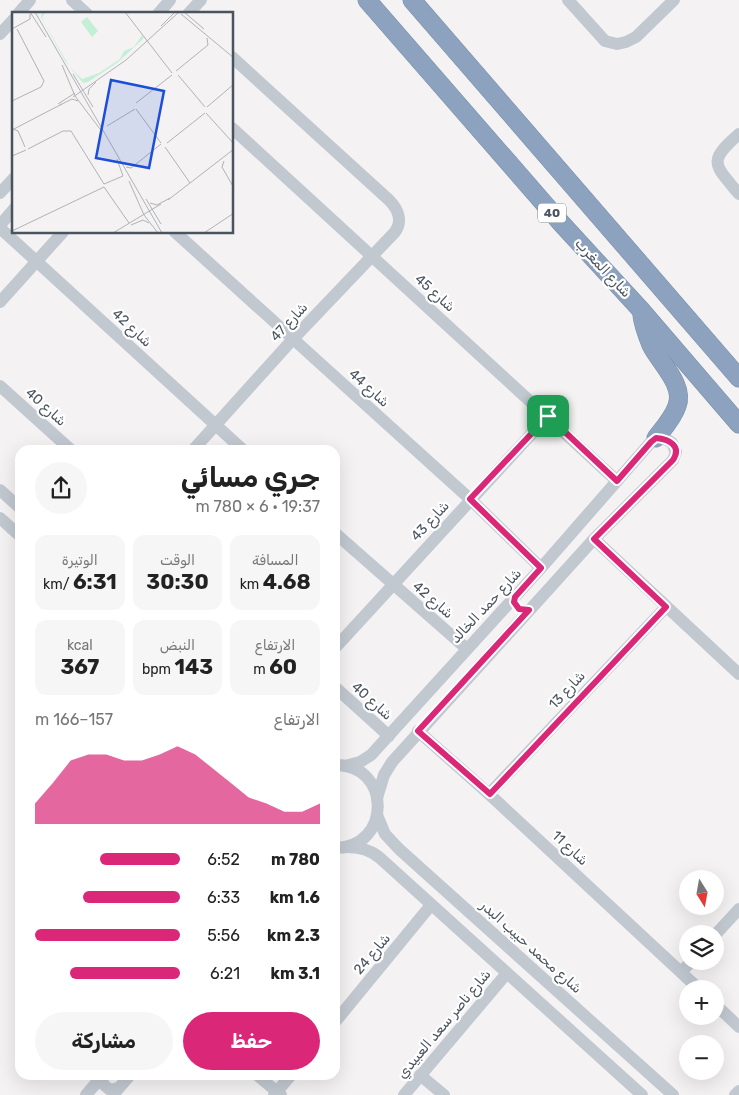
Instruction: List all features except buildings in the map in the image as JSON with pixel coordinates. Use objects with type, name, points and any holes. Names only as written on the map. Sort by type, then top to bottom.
[{"type":"highway","name":"شارع المغرب","points":[[367,0],[561,223],[641,310],[739,424]]},
{"type":"highway","name":"شارع المغرب","points":[[412,0],[739,378]]},
{"type":"highway","points":[[641,310],[643,324],[650,343],[673,379],[679,393],[678,406],[656,438]]},
{"type":"street","points":[[20,12],[30,0]]},
{"type":"street","points":[[72,0],[85,12]]},
{"type":"street","points":[[160,12],[170,0]]},
{"type":"street","points":[[190,12],[201,0]]},
{"type":"street","points":[[421,0],[481,79]]},
{"type":"street","points":[[568,0],[605,41],[617,44],[636,37],[674,0]]},
{"type":"street","points":[[0,34],[12,21]]},
{"type":"street","name":"شارع 47","points":[[197,445],[293,339],[372,256],[397,228],[399,222],[398,213],[389,200],[234,59]]},
{"type":"street","name":"شارع 45","points":[[234,130],[617,481]]},
{"type":"street","points":[[739,134],[724,148],[718,158],[719,170],[739,194]]},
{"type":"street","points":[[0,193],[12,180]]},
{"type":"street","points":[[0,226],[12,211]]},
{"type":"street","name":"شارع 42","points":[[0,226],[237,445]]},
{"type":"street","points":[[0,302],[61,234]]},
{"type":"street","name":"شارع 44","points":[[177,234],[470,499],[541,568]]},
{"type":"street","name":"شارع 40","points":[[0,386],[65,445]]},
{"type":"street","name":"شارع 43","points":[[340,642],[548,416]]},
{"type":"street","points":[[340,847],[353,844],[366,836],[377,815],[382,779],[388,767],[418,731],[594,539],[675,457],[675,447],[672,443],[668,440],[656,438]]},
{"type":"street","name":"شارع حمد الخالد","points":[[340,765],[366,759],[389,736],[656,438]]},
{"type":"street","points":[[1,492],[15,504]]},
{"type":"street","points":[[0,518],[15,532]]},
{"type":"street","name":"شارع 42","points":[[340,537],[467,649]]},
{"type":"street","points":[[594,539],[739,674]]},
{"type":"street","points":[[515,597],[514,602],[519,609],[529,610]]},
{"type":"street","name":"شارع 13","points":[[490,794],[666,607]]},
{"type":"street","points":[[495,618],[506,618],[510,631]]},
{"type":"street","name":"شارع 40","points":[[340,692],[389,736]]},
{"type":"street","name":"شارع 11","points":[[418,731],[490,794],[690,980]]},
{"type":"street","points":[[340,765],[364,775],[373,785],[378,798]]},
{"type":"street","name":"شارع محمد حبيب البدر","points":[[377,815],[385,834],[399,849],[673,1095]]},
{"type":"street","points":[[340,848],[361,848],[372,852],[642,1095]]},
{"type":"street","points":[[384,862],[387,850],[399,849]]},
{"type":"street","name":"شارع 24","points":[[340,1016],[432,906]]},
{"type":"street","points":[[724,925],[739,909]]},
{"type":"street","name":"شارع ناصر سعد العبيدي","points":[[404,1095],[507,973]]},
{"type":"street","points":[[548,1010],[560,1009],[564,1004],[564,998]]},
{"type":"street","points":[[566,1026],[566,1020],[569,1015],[574,1012],[580,1012]]},
{"type":"street","points":[[724,1013],[739,1027]]},
{"type":"street","points":[[420,1076],[444,1095]]},
{"type":"street","points":[[87,1095],[98,1080]]},
{"type":"street","points":[[103,1080],[103,1084],[116,1092],[126,1080]]},
{"type":"street","points":[[262,1080],[277,1094],[287,1080]]},
{"type":"street","points":[[735,1095],[739,1091]]},
{"type":"street","points":[[87,1095],[96,1095]]},
{"type":"route","points":[[548,416],[617,481],[656,438],[668,440],[675,447],[676,452],[673,460],[594,539],[666,607],[490,794],[418,731],[529,610],[519,609],[514,602],[515,597],[541,568],[470,499],[548,416]]}]
